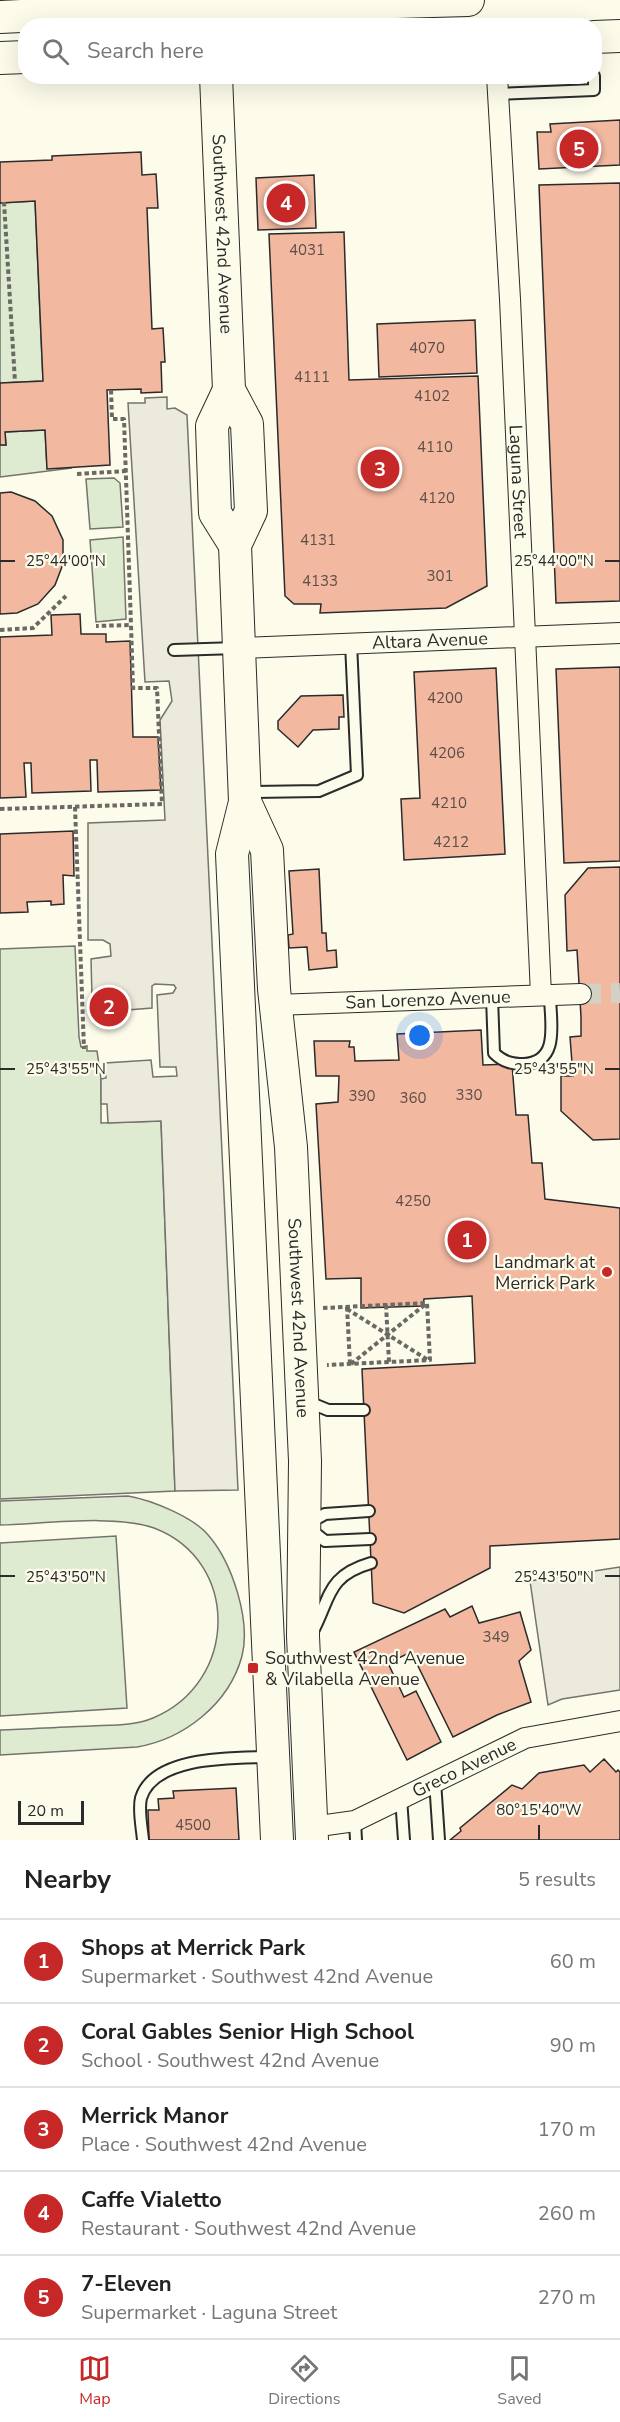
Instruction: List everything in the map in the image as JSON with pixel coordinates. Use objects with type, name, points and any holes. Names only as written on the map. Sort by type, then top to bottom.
[{"type":"main road","points":[[0,17],[468,0]]},
{"type":"main road","points":[[602,37],[620,36]]},
{"type":"main road","points":[[0,58],[18,57]]},
{"type":"main road","name":"Southwest 42nd Avenue","points":[[216,84],[229,390],[212,426],[215,513],[235,545],[240,648],[245,797],[232,854],[277,1840]]},
{"type":"main road","name":"Southwest 42nd Avenue","points":[[245,797],[267,850],[275,1005],[291,1147],[303,1399],[304,1649],[312,1833]]},
{"type":"main road","points":[[263,1527],[305,1525]]},
{"type":"street","name":"Laguna Street","points":[[497,85],[545,995]]},
{"type":"street","name":"Altara Avenue","points":[[240,648],[620,633]]},
{"type":"street","name":"San Lorenzo Avenue","points":[[275,1005],[581,994]]},
{"type":"street","name":"Greco Avenue","points":[[312,1833],[356,1830],[401,1798],[525,1738],[620,1721]]},
{"type":"lane","points":[[497,85],[594,90],[594,84]]},
{"type":"lane","points":[[245,797],[319,791],[357,775],[351,644]]},
{"type":"lane","points":[[174,650],[240,648]]},
{"type":"lane","points":[[492,997],[494,1053],[501,1060],[526,1064],[535,1063],[550,1049],[545,995]]},
{"type":"lane","points":[[303,1399],[328,1410],[364,1410]]},
{"type":"lane","points":[[369,1511],[325,1514],[305,1525],[325,1541],[370,1539]]},
{"type":"lane","points":[[304,1649],[337,1581],[361,1566],[371,1563]]},
{"type":"lane","points":[[143,1840],[140,1800],[145,1790],[156,1778],[170,1770],[210,1760],[273,1756]]},
{"type":"lane","points":[[435,1781],[439,1840]]},
{"type":"lane","points":[[401,1798],[404,1840]]},
{"type":"path","points":[[4,202],[15,382]]},
{"type":"path","points":[[0,809],[162,804],[157,688],[132,688],[124,419],[112,419],[111,390]]},
{"type":"path","points":[[77,474],[126,471]]},
{"type":"path","points":[[0,630],[33,628],[66,596]]},
{"type":"path","points":[[96,626],[130,625]]},
{"type":"path","points":[[75,807],[84,1049]]},
{"type":"path","points":[[317,1308],[427,1303]]},
{"type":"path","points":[[350,1364],[427,1303]]},
{"type":"path","points":[[427,1303],[429,1360]]},
{"type":"path","points":[[386,1305],[389,1362]]},
{"type":"path","points":[[347,1308],[429,1360]]},
{"type":"path","points":[[347,1308],[350,1364]]},
{"type":"path","points":[[320,1366],[429,1360]]},
{"type":"green space","points":[[35,201],[43,381],[0,383],[0,203]]},
{"type":"green space","points":[[45,430],[47,468],[72,468],[0,477],[0,445],[6,445],[5,432]]},
{"type":"green space","points":[[114,478],[120,483],[123,527],[90,529],[86,479]]},
{"type":"green space","points":[[123,537],[126,619],[96,622],[90,540]]},
{"type":"green space","points":[[75,946],[79,1037],[81,1047],[87,1046],[87,1051],[97,1051],[101,1079],[101,1123],[161,1121],[175,1491],[0,1499],[0,949]]},
{"type":"green space","points":[[128,1496],[160,1505],[183,1516],[202,1529],[217,1547],[232,1576],[242,1609],[244,1642],[236,1673],[227,1689],[202,1716],[171,1736],[154,1743],[137,1747],[0,1755],[0,1730],[115,1725],[146,1721],[181,1701],[201,1678],[214,1651],[218,1622],[214,1593],[202,1567],[182,1544],[154,1528],[119,1521],[0,1525],[0,1501]]},
{"type":"green space","points":[[116,1536],[127,1708],[0,1716],[0,1543]]},
{"type":"shaded area","points":[[167,397],[167,409],[175,408],[187,415],[238,1490],[175,1491],[161,1121],[108,1123],[107,1104],[101,1104],[101,1079],[106,1078],[105,1063],[151,1060],[153,1077],[177,1076],[176,1067],[160,1067],[157,995],[173,993],[176,988],[174,985],[155,984],[152,986],[152,1008],[115,1011],[113,998],[92,997],[91,959],[111,956],[110,944],[103,940],[88,940],[88,823],[165,820],[160,720],[172,701],[169,681],[145,682],[128,403],[145,403],[145,398]]},
{"type":"shaded area","points":[[620,1567],[620,1690],[562,1699],[548,1705],[530,1581]]},
{"type":"building","points":[[620,120],[620,165],[539,169],[537,132],[551,132],[550,124]]},
{"type":"building","points":[[141,152],[142,175],[156,174],[158,208],[147,208],[152,329],[163,328],[165,362],[161,362],[162,392],[141,393],[141,389],[107,390],[110,465],[47,469],[45,430],[5,432],[6,445],[0,445],[0,383],[43,381],[35,201],[0,203],[0,162],[52,160],[52,156]]},
{"type":"building","points":[[314,175],[316,228],[258,230],[256,178]]},
{"type":"building","points":[[620,183],[620,601],[556,603],[539,185]]},
{"type":"building","points":[[344,232],[349,380],[478,376],[487,586],[446,608],[320,613],[321,604],[294,604],[285,596],[269,234]]},
{"type":"building","points":[[475,320],[477,373],[379,377],[377,324]]},
{"type":"building","points":[[11,492],[35,501],[52,516],[63,540],[63,564],[55,585],[38,604],[17,613],[0,614],[0,493]]},
{"type":"building","points":[[80,614],[81,634],[106,634],[106,642],[130,641],[133,737],[158,737],[161,790],[98,792],[97,760],[90,760],[91,791],[32,793],[31,763],[24,763],[26,797],[0,798],[0,637],[52,635],[51,615]]},
{"type":"building","points":[[620,667],[620,861],[564,863],[556,669]]},
{"type":"building","points":[[496,668],[505,854],[404,860],[401,799],[420,798],[414,672]]},
{"type":"building","points":[[343,695],[344,717],[339,717],[339,729],[313,730],[298,747],[278,729],[278,721],[301,696]]},
{"type":"building","points":[[73,831],[74,876],[63,875],[64,904],[51,905],[51,901],[27,902],[28,912],[0,913],[0,834]]},
{"type":"building","points":[[620,867],[620,1139],[593,1140],[561,1111],[561,1076],[573,1076],[570,1037],[581,1036],[577,950],[567,951],[565,895],[588,868]]},
{"type":"building","points":[[319,869],[322,933],[326,933],[327,951],[336,950],[337,967],[309,970],[307,947],[289,948],[288,935],[293,934],[289,871]]},
{"type":"building","points":[[481,1030],[483,1065],[512,1064],[516,1115],[528,1115],[532,1163],[542,1163],[545,1199],[620,1208],[620,1539],[490,1546],[490,1568],[404,1613],[373,1603],[362,1369],[475,1363],[472,1296],[424,1299],[423,1306],[361,1308],[361,1278],[326,1279],[316,1104],[338,1102],[339,1076],[316,1076],[314,1041],[350,1041],[349,1047],[354,1047],[355,1061],[399,1060],[397,1034]]},
{"type":"building","points":[[472,1606],[479,1623],[520,1612],[531,1650],[519,1661],[531,1702],[497,1715],[453,1737],[411,1652],[388,1663],[404,1697],[416,1691],[441,1742],[407,1760],[354,1652],[445,1609],[450,1617]]},
{"type":"building","points":[[604,1759],[616,1772],[618,1770],[620,1772],[620,1840],[450,1840],[461,1831],[460,1828],[512,1785],[522,1789],[539,1773],[584,1765],[590,1772]]},
{"type":"building","points":[[236,1788],[239,1840],[149,1840],[148,1810],[159,1810],[158,1799],[174,1798],[173,1791]]},
{"type":"tunnel","points":[[581,994],[620,993]]},
{"type":"place","name":"7-Eleven","points":[[579,149]]},
{"type":"place","name":"Caffe Vialetto","points":[[286,203]]},
{"type":"place","name":"Merrick Manor","points":[[380,469]]},
{"type":"place","name":"Coral Gables Senior High School","points":[[109,1007]]},
{"type":"place","name":"Shops at Merrick Park","points":[[467,1240]]},
{"type":"place","name":"Landmark at Merrick Park","points":[[607,1272]]},
{"type":"place","name":"Southwest 42nd Avenue & Vilabella Avenue","points":[[253,1668]]}]
